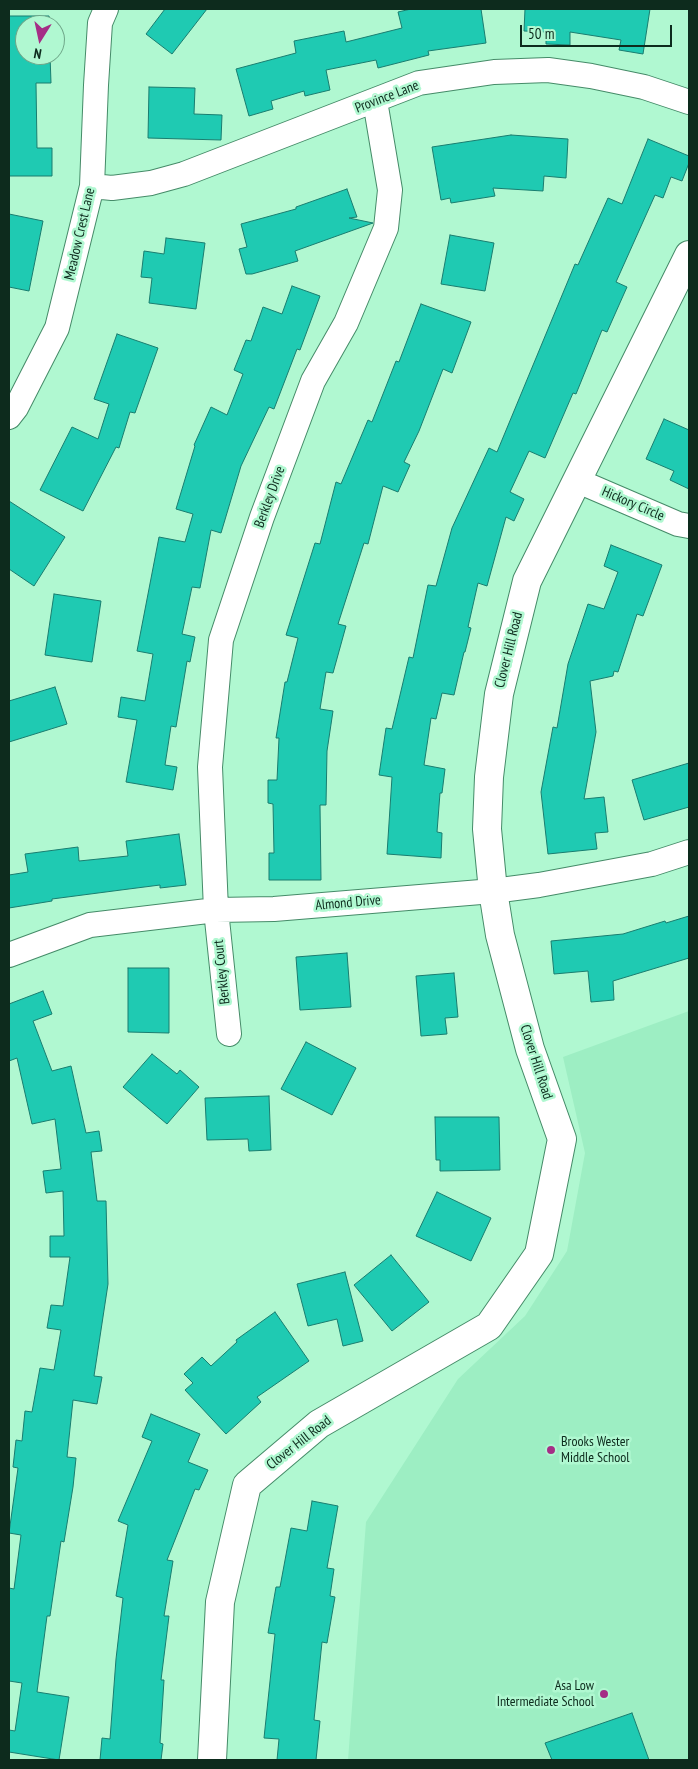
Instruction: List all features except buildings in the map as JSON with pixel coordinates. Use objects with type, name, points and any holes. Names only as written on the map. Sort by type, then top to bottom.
[{"type":"street","name":"Meadow Crest Lane","points":[[9,417],[16,408],[57,328],[92,186],[100,23],[106,9]]},
{"type":"street","name":"Province Lane","points":[[92,186],[112,188],[151,183],[184,174],[419,83],[494,72],[548,70],[591,76],[644,87],[689,102]]},
{"type":"street","name":"Berkley Drive","points":[[216,910],[210,767],[221,640],[262,517],[313,381],[346,323],[386,228],[390,190],[375,101]]},
{"type":"street","name":"Clover Hill Road","points":[[212,1760],[220,1602],[247,1485],[319,1424],[489,1326],[539,1254],[562,1139],[530,1049],[500,936],[487,829],[489,777],[499,694],[527,581],[689,255]]},
{"type":"street","name":"Hickory Circle","points":[[578,480],[678,524],[689,526]]},
{"type":"street","name":"Almond Drive","points":[[9,955],[90,925],[216,910],[274,909],[539,886],[643,866],[689,852]]},
{"type":"street","name":"Berkley Court","points":[[216,910],[229,1034]]},
{"type":"shaded area","name":"Brooks Wester Middle School","points":[[689,1011],[689,1760],[348,1760],[366,1522],[458,1379],[525,1316],[567,1251],[585,1153],[563,1057]]},
{"type":"place","name":"Brooks Wester Middle School","points":[[551,1450]]},
{"type":"place","name":"Asa Low Intermediate School","points":[[604,1694]]}]
